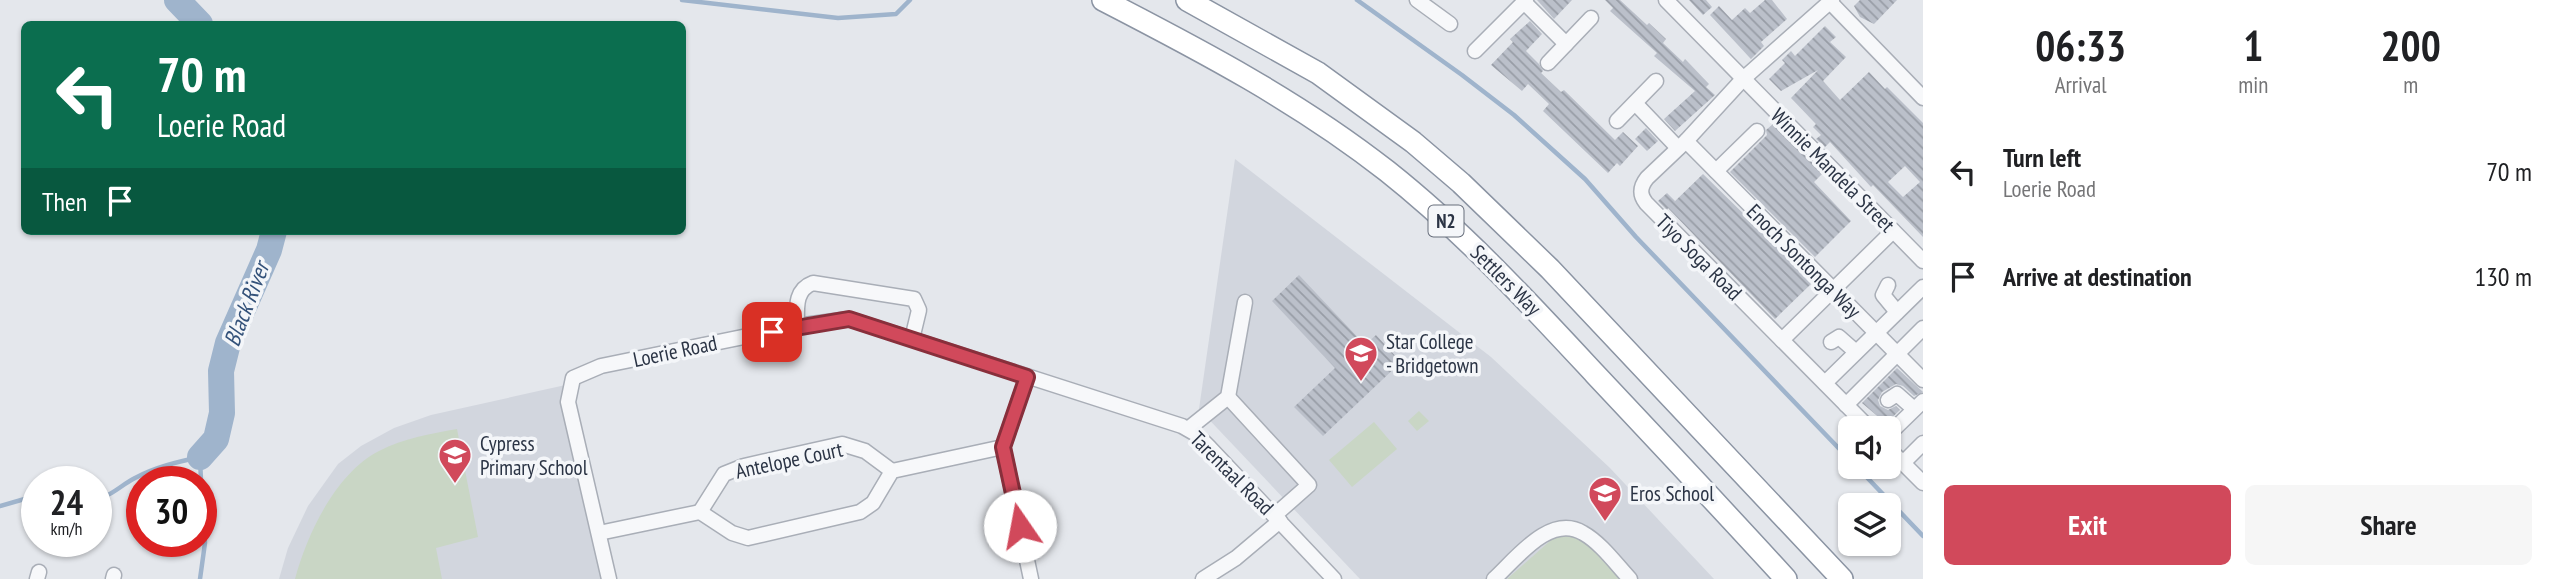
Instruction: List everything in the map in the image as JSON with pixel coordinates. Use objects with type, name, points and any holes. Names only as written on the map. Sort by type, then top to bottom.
[{"type":"highway","name":"Settlers Way","points":[[1102,0],[1208,54],[1282,97],[1350,144],[1419,198],[1500,271],[1786,579]]},
{"type":"highway","name":"Settlers Way","points":[[1187,0],[1318,73],[1413,142],[1461,183],[1550,269],[1842,579]]},
{"type":"street","points":[[1417,0],[1450,24]]},
{"type":"street","name":"Winnie Mandela Street","points":[[1666,0],[1923,261]]},
{"type":"street","points":[[1475,51],[1525,1],[1566,44]]},
{"type":"street","points":[[1831,1],[1923,98]]},
{"type":"street","name":"Tiyo Soga Road","points":[[1831,1],[1743,79],[1642,184],[1642,198],[1857,416]]},
{"type":"street","points":[[1548,63],[1591,18]]},
{"type":"street","points":[[1617,121],[1656,81]]},
{"type":"street","name":"Enoch Sontonga Way","points":[[1635,103],[1716,171],[1923,380]]},
{"type":"street","points":[[1716,171],[1757,131]]},
{"type":"street","points":[[1782,340],[1893,231]]},
{"type":"street","points":[[797,326],[799,295],[805,286],[813,283],[914,299],[919,310],[912,339]]},
{"type":"street","points":[[1888,285],[1883,295],[1898,312]]},
{"type":"street","points":[[1825,383],[1923,286]]},
{"type":"street","points":[[1188,429],[1228,397],[1245,302]]},
{"type":"street","name":"Loerie Road","points":[[599,533],[568,402],[573,378],[601,366],[797,326],[849,319],[1027,377]]},
{"type":"street","points":[[1846,405],[1923,328]]},
{"type":"street","points":[[1831,342],[1839,337],[1856,352]]},
{"type":"street","points":[[1027,377],[1003,447],[1031,579]]},
{"type":"street","name":"Tarentaal Road","points":[[1027,377],[1171,420],[1196,434],[1334,579]]},
{"type":"street","points":[[1888,400],[1897,394],[1919,405],[1901,422]]},
{"type":"street","points":[[1211,577],[1278,518],[1309,485],[1228,397]]},
{"type":"street","points":[[1923,443],[1903,463],[1923,483]]},
{"type":"street","name":"Antelope Court","points":[[700,512],[724,474],[754,463],[842,444],[865,451],[892,471]]},
{"type":"street","points":[[609,579],[599,533],[700,512],[732,533],[748,537],[860,512],[873,503],[892,471],[1003,447]]},
{"type":"street","points":[[1494,579],[1547,533],[1566,527],[1586,534],[1630,579]]},
{"type":"shaded area","name":"Star College - Bridgetown","points":[[1235,159],[1491,357],[1610,468],[1714,579],[1360,579],[1199,409]]},
{"type":"shaded area","name":"Cypress Primary School","points":[[570,384],[609,579],[279,579],[288,548],[308,506],[338,464],[361,446],[394,428],[431,415]]},
{"type":"green space","points":[[1419,411],[1429,421],[1417,431],[1408,421]]},
{"type":"green space","points":[[1374,422],[1397,449],[1352,487],[1329,460]]},
{"type":"green space","points":[[457,429],[478,537],[436,548],[442,579],[295,579],[307,543],[325,506],[349,474],[364,461],[388,447],[417,437]]},
{"type":"green space","points":[[1559,533],[1581,537],[1620,579],[1507,579]]},
{"type":"building","points":[[1537,0],[1572,0],[1554,19]]},
{"type":"building","points":[[1605,0],[1620,0],[1647,25],[1649,23],[1666,39],[1663,43],[1683,62],[1685,59],[1709,84],[1706,87],[1715,95],[1675,131],[1664,119],[1695,91],[1654,56],[1657,53],[1610,11],[1613,8]]},
{"type":"building","points":[[1689,0],[1706,0],[1712,7],[1703,15]]},
{"type":"building","points":[[1765,0],[1772,0],[1787,19],[1761,42],[1764,46],[1751,59],[1710,15],[1719,6],[1732,20],[1745,8],[1750,13]]},
{"type":"building","points":[[1860,0],[1897,0],[1874,24],[1860,17],[1854,6]]},
{"type":"building","points":[[1530,21],[1542,34],[1526,51],[1539,64],[1543,71],[1541,73],[1561,92],[1564,90],[1615,140],[1623,132],[1638,146],[1620,166],[1617,163],[1608,173],[1543,111],[1549,104],[1528,84],[1522,91],[1491,65],[1513,42],[1510,39]]},
{"type":"building","points":[[1825,26],[1836,37],[1830,42],[1846,57],[1823,81],[1840,100],[1869,72],[1923,123],[1923,237],[1873,185],[1871,187],[1830,142],[1825,147],[1816,139],[1821,135],[1813,127],[1816,124],[1791,98],[1818,70],[1781,91],[1769,79],[1785,63],[1782,60],[1791,51],[1795,56]],"holes":[[[1905,166],[1920,182],[1903,197],[1888,182]]]},
{"type":"building","points":[[1773,124],[1823,173],[1814,182],[1851,221],[1815,257],[1730,172],[1767,135],[1766,130]]},
{"type":"building","points":[[1646,128],[1658,141],[1647,151],[1635,139]]},
{"type":"building","points":[[1703,174],[1801,270],[1799,272],[1811,284],[1775,319],[1668,208],[1667,210],[1658,201],[1667,193],[1675,201],[1672,204]]},
{"type":"building","points":[[1299,275],[1365,345],[1376,335],[1401,362],[1323,436],[1294,407],[1335,368],[1272,301]]},
{"type":"building","points":[[1897,368],[1923,392],[1914,396],[1903,386],[1896,384],[1882,392],[1878,400],[1880,406],[1888,410],[1896,406],[1900,410],[1894,416],[1877,416],[1862,403]]},
{"type":"waterway","name":"Black River","points":[[177,0],[197,21]]},
{"type":"waterway","points":[[682,0],[838,18],[896,14],[910,0]]},
{"type":"waterway","points":[[1357,0],[1514,115],[1585,179],[1636,237],[1838,447]]},
{"type":"waterway","name":"Black River","points":[[200,457],[216,439],[222,413],[221,371],[228,343],[269,250],[273,235]]},
{"type":"waterway","points":[[166,466],[200,457],[200,466]]},
{"type":"waterway","points":[[1868,479],[1923,536]]},
{"type":"waterway","points":[[112,492],[126,483]]},
{"type":"waterway","points":[[0,506],[21,500]]},
{"type":"waterway","points":[[200,579],[203,557]]},
{"type":"place","name":"Star College - Bridgetown","points":[[1361,383]]},
{"type":"place","name":"Cypress Primary School","points":[[455,485]]},
{"type":"place","name":"Eros School","points":[[1605,523]]},
{"type":"route","points":[[772,332],[849,319],[1027,377],[1003,447],[1020,526]]}]
